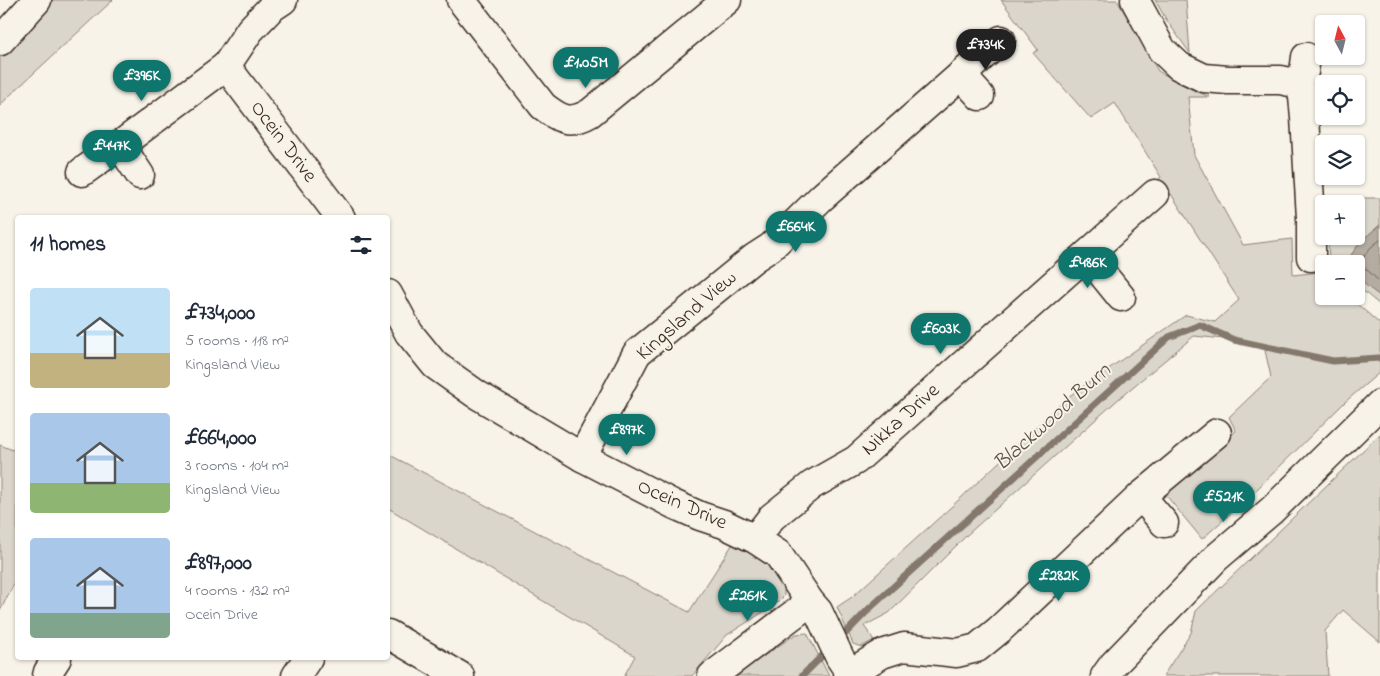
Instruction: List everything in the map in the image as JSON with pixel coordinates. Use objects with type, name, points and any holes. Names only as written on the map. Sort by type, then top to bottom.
[{"type":"street","points":[[0,41],[37,0]]},
{"type":"street","points":[[82,172],[226,66],[250,30],[283,0]]},
{"type":"street","points":[[461,0],[543,106],[556,116],[571,120],[580,119],[590,114],[727,0]]},
{"type":"street","points":[[1135,0],[1162,50],[1179,66],[1204,78],[1280,80],[1295,83],[1301,89],[1315,201]]},
{"type":"street","name":"Kingsland View","points":[[582,457],[638,353],[770,247],[822,197],[1001,40]]},
{"type":"street","points":[[1295,83],[1304,72],[1306,56]]},
{"type":"street","name":"Ocein Drive","points":[[226,66],[339,215]]},
{"type":"street","points":[[961,75],[980,96]]},
{"type":"street","points":[[120,145],[140,176]]},
{"type":"street","name":"Nikka Drive","points":[[755,539],[772,517],[812,485],[856,460],[1156,194]]},
{"type":"street","points":[[1311,257],[1315,231]]},
{"type":"street","points":[[1087,255],[1121,297]]},
{"type":"street","name":"Ocein Drive","points":[[390,298],[409,332],[435,365],[476,394],[582,457],[673,504],[724,524],[755,539],[778,554],[818,611],[847,669]]},
{"type":"street","points":[[1105,676],[1113,665],[1216,558],[1272,510],[1380,404]]},
{"type":"street","points":[[847,669],[904,647],[957,654],[977,648],[999,630],[1141,496],[1218,433]]},
{"type":"street","points":[[1141,496],[1164,523]]},
{"type":"street","points":[[712,676],[810,602]]},
{"type":"street","points":[[390,635],[460,676]]},
{"type":"street","points":[[47,676],[56,660]]},
{"type":"street","points":[[296,676],[307,660]]},
{"type":"shaded area","points":[[49,0],[113,0],[0,106],[0,54]]},
{"type":"shaded area","points":[[1001,0],[1117,0],[1158,71],[1210,97],[1188,97],[1194,155],[1243,245],[1292,239],[1293,275],[1315,273],[1315,305],[1358,305],[1380,324],[1380,372],[1345,402],[1248,498],[1202,539],[1165,494],[1236,431],[1229,417],[1271,377],[1264,346],[1234,340],[1194,336],[1123,395],[968,534],[889,613],[864,626],[874,640],[861,647],[853,644],[837,607],[852,597],[962,497],[1068,397],[1186,315],[1215,322],[1239,300],[1171,194],[1168,197],[1156,182],[1161,177],[1115,103],[1091,119],[1033,53],[1038,50]]},
{"type":"shaded area","points":[[1155,0],[1186,0],[1190,53],[1167,21]]},
{"type":"shaded area","points":[[1365,198],[1380,198],[1380,225],[1365,238]]},
{"type":"shaded area","points":[[1328,245],[1358,245],[1351,255],[1329,255]]},
{"type":"shaded area","points":[[1365,284],[1380,296],[1380,305],[1365,292]]},
{"type":"shaded area","points":[[1380,434],[1380,642],[1343,610],[1325,631],[1328,676],[1163,676],[1191,633],[1196,611]]},
{"type":"shaded area","points":[[0,445],[15,451],[15,582],[0,611]]},
{"type":"shaded area","points":[[390,455],[689,612],[734,542],[765,562],[784,587],[784,596],[776,604],[727,635],[692,676],[624,676],[635,656],[390,509]]},
{"type":"shaded area","points":[[807,633],[829,676],[737,676],[796,634]]},
{"type":"water","points":[[1380,225],[1380,296],[1365,285],[1365,255],[1351,255],[1358,245],[1365,245],[1365,238]]},
{"type":"waterway","name":"Blackwood Burn","points":[[839,640],[870,608],[1169,337],[1200,325],[1234,340],[1333,361],[1380,359]]},
{"type":"waterway","name":"Blackwood Burn","points":[[802,676],[829,649]]}]
